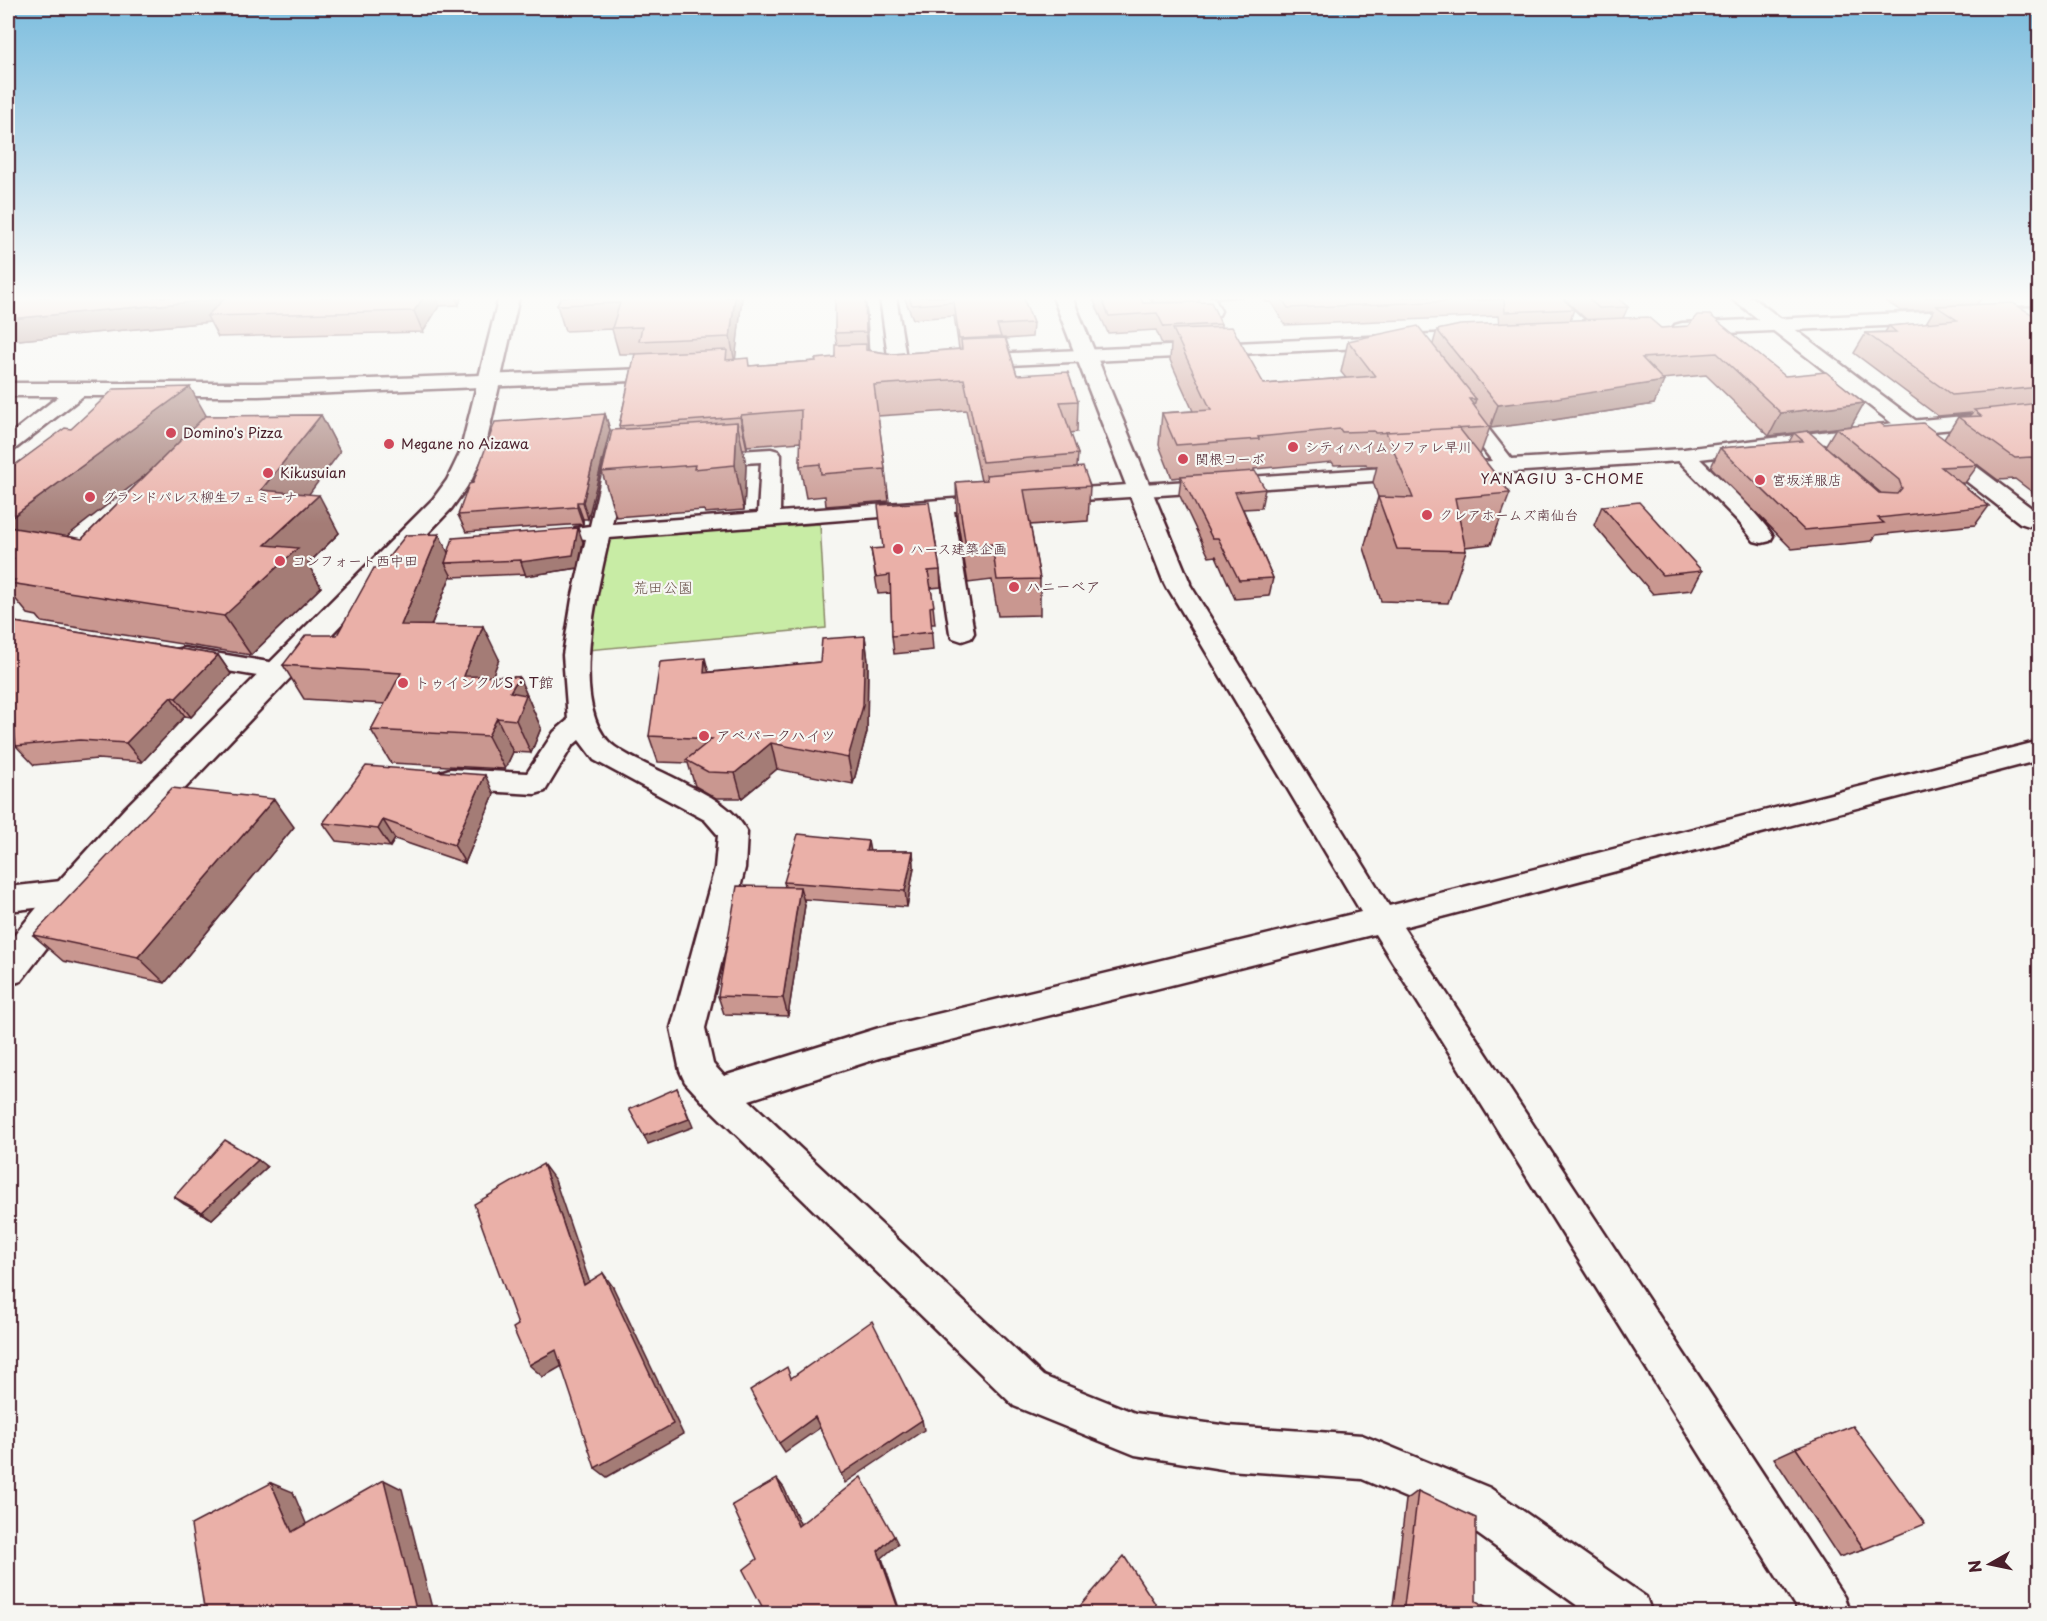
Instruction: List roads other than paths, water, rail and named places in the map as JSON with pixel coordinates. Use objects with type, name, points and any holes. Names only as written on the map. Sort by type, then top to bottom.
[{"type":"street","points":[[8,970],[70,892],[138,816],[281,672],[418,545],[442,504],[459,481],[472,453],[492,373]]},
{"type":"street","points":[[8,390],[76,392],[232,390],[692,373]]},
{"type":"street","points":[[1093,373],[1141,488],[1177,584],[1382,920],[1827,1614]]},
{"type":"street","points":[[1839,373],[2035,521]]},
{"type":"street","points":[[634,375],[626,416],[624,466],[599,532],[575,656],[581,723],[604,753],[715,812],[733,832],[730,868],[688,1028],[698,1071],[718,1094],[1029,1391],[1135,1434],[1228,1448],[1362,1457],[1474,1504],[1629,1614]]},
{"type":"street","points":[[8,445],[76,392]]},
{"type":"street","points":[[1450,392],[1506,465]]},
{"type":"street","points":[[1035,498],[1141,488],[1684,455],[1910,427],[2040,415]]},
{"type":"street","points":[[1803,440],[1820,454]]},
{"type":"street","points":[[692,461],[771,454],[769,518]]},
{"type":"street","points":[[1684,455],[1746,516],[1762,536]]},
{"type":"street","points":[[563,535],[1012,500]]},
{"type":"street","points":[[942,506],[962,633]]},
{"type":"street","points":[[156,651],[281,672]]},
{"type":"street","points":[[421,777],[535,784],[563,739],[581,723]]},
{"type":"street","points":[[718,1094],[879,1043],[1382,920],[2040,750]]},
{"type":"street","points":[[8,899],[70,892]]},
{"type":"place","name":"Domino's Pizza","points":[[171,433]]},
{"type":"place","name":"Megane no Aizawa","points":[[389,444]]},
{"type":"place","name":"シティハイムソファレ早川","points":[[1293,447]]},
{"type":"place","name":"関根コーポ","points":[[1183,459]]},
{"type":"place","name":"Kikusuian","points":[[268,473]]},
{"type":"place","name":"宮坂洋服店","points":[[1760,480]]},
{"type":"place","name":"グランドパレス柳生フェミーナ","points":[[90,497]]},
{"type":"place","name":"クレアホームズ南仙台","points":[[1427,515]]},
{"type":"place","name":"ハース建築企画","points":[[898,549]]},
{"type":"place","name":"コンフォート西中田","points":[[280,561]]},
{"type":"place","name":"ハニーベア","points":[[1014,587]]},
{"type":"place","name":"トゥインクルS・T館","points":[[403,683]]},
{"type":"place","name":"アベパークハイツ","points":[[704,736]]},
{"type":"district","name":"YANAGIU 3-CHOME","points":[[1563,479]]},
{"type":"park label","name":"荒田公園","points":[[663,588]]}]
